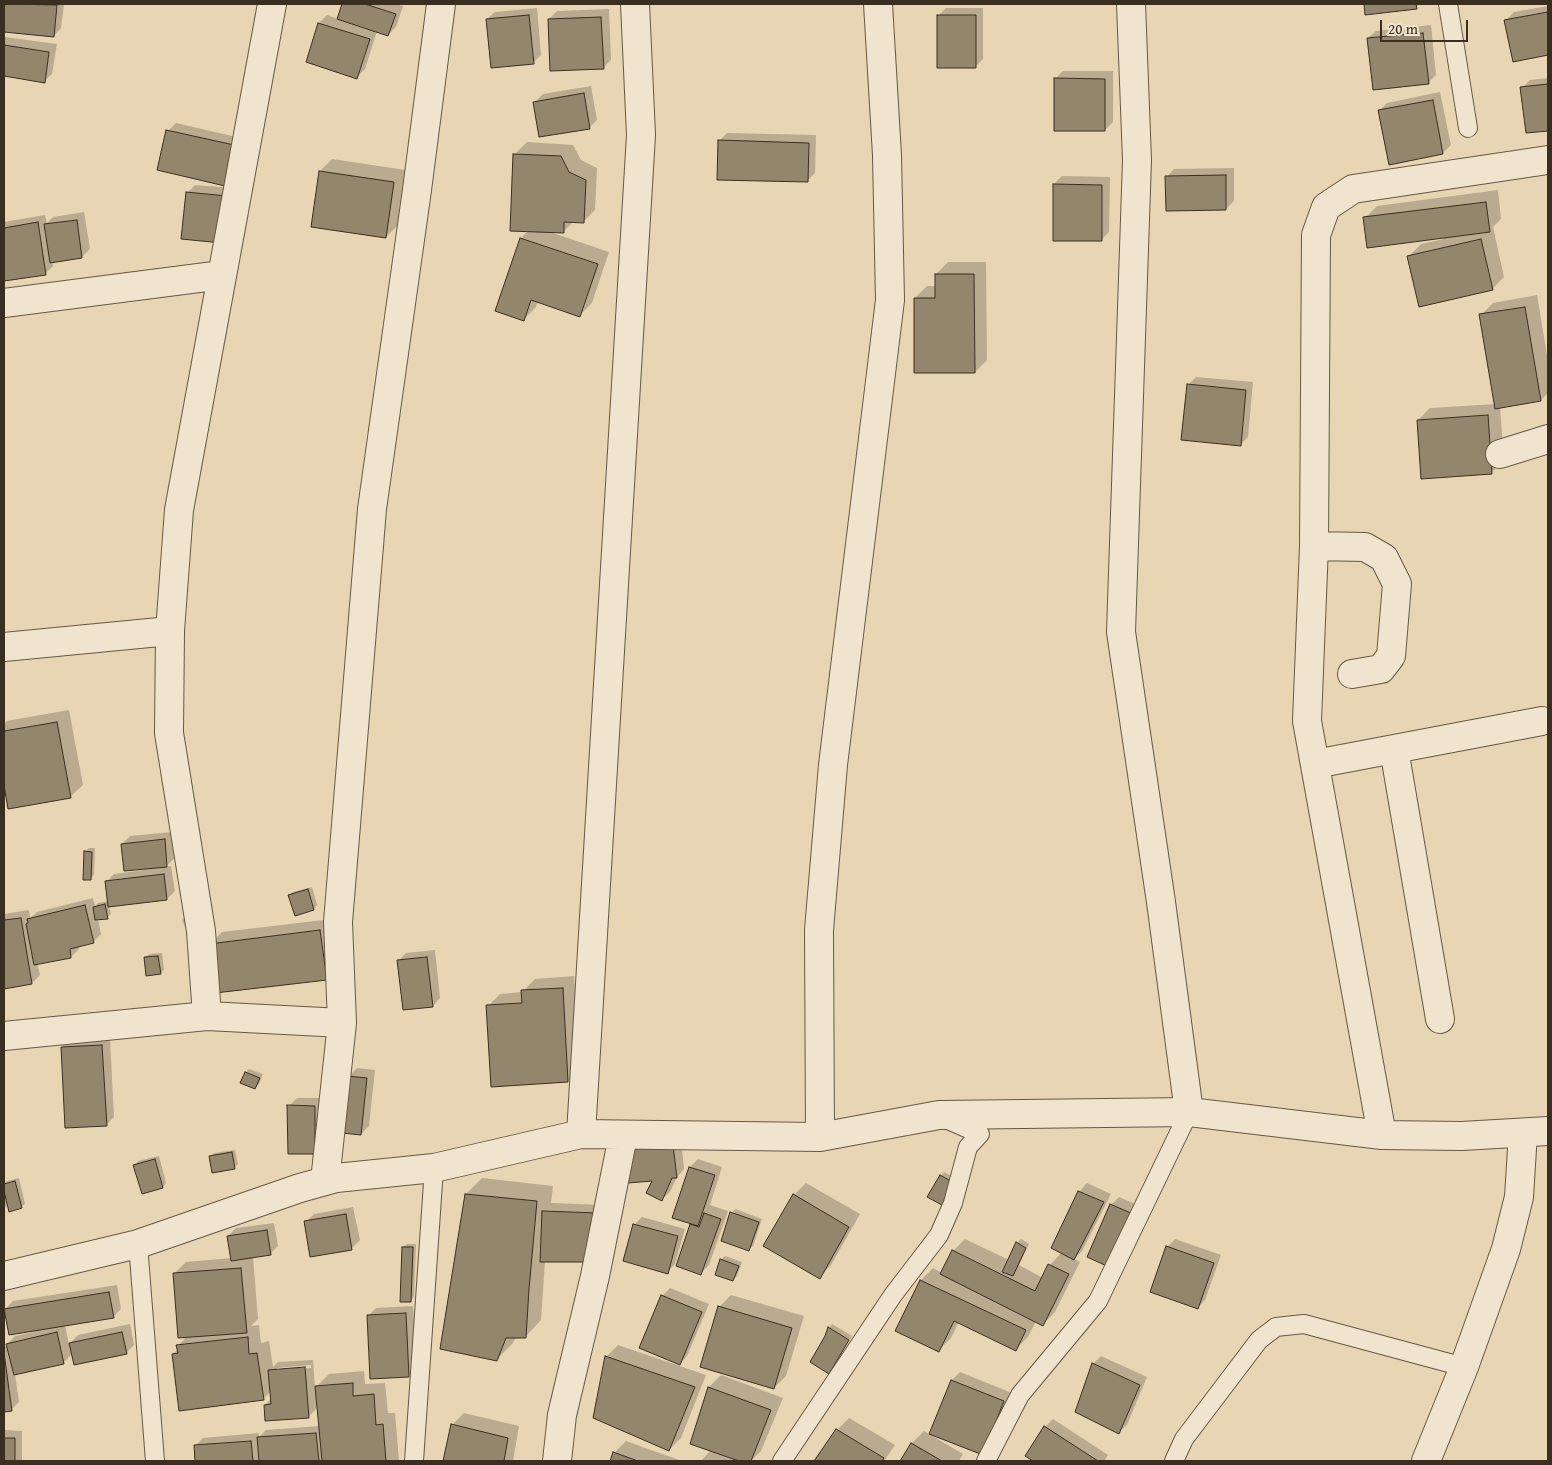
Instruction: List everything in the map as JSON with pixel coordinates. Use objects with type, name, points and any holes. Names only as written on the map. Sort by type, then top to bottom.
[{"type":"street","points":[[207,1016],[201,931],[169,733],[170,631],[179,510],[272,4]]},
{"type":"street","points":[[325,1182],[342,1023],[338,922],[372,509],[441,4]]},
{"type":"street","points":[[581,1134],[641,134],[635,4]]},
{"type":"street","points":[[820,1137],[819,930],[833,764],[890,300],[887,155],[878,4]]},
{"type":"street","points":[[1131,4],[1137,160],[1122,632],[1189,1112]]},
{"type":"street","points":[[1382,1135],[1307,720],[1314,546],[1316,235],[1326,207],[1353,188],[1548,160]]},
{"type":"street","points":[[4,303],[222,275]]},
{"type":"street","points":[[1500,454],[1548,439]]},
{"type":"street","points":[[1314,546],[1365,547],[1384,558],[1397,584],[1391,656],[1381,669],[1352,674]]},
{"type":"street","points":[[4,647],[170,631]]},
{"type":"street","points":[[1315,764],[1542,721]]},
{"type":"street","points":[[1394,749],[1440,1019]]},
{"type":"street","points":[[4,1036],[207,1016],[342,1023]]},
{"type":"street","points":[[4,1276],[138,1244],[300,1188],[336,1178],[434,1168],[581,1134],[820,1137],[939,1115],[1189,1112],[1382,1135],[1462,1136],[1536,1132],[1506,1249],[1464,1367],[1426,1461]]},
{"type":"street","points":[[557,1461],[562,1414],[595,1276],[623,1136]]},
{"type":"lane","points":[[1448,4],[1468,128]]},
{"type":"lane","points":[[986,1461],[1020,1395],[1098,1301],[1189,1112]]},
{"type":"lane","points":[[782,1461],[893,1295],[939,1235],[953,1203],[968,1147],[980,1134],[939,1115]]},
{"type":"lane","points":[[414,1461],[434,1168]]},
{"type":"lane","points":[[138,1244],[155,1461]]},
{"type":"lane","points":[[1174,1461],[1184,1439],[1258,1340],[1276,1327],[1304,1324],[1464,1367]]},
{"type":"building","points":[[4,4],[57,5],[54,37],[4,32]]},
{"type":"building","points":[[342,4],[365,4],[396,14],[388,36],[337,19]]},
{"type":"building","points":[[1364,4],[1416,4],[1417,9],[1365,15]]},
{"type":"building","points":[[1548,12],[1548,55],[1513,62],[1504,20]]},
{"type":"building","points":[[529,15],[534,64],[491,68],[486,19]]},
{"type":"building","points":[[937,15],[976,15],[976,68],[937,68]]},
{"type":"building","points":[[601,17],[604,69],[550,71],[548,19]]},
{"type":"building","points":[[318,23],[370,39],[357,79],[306,62]]},
{"type":"building","points":[[1423,33],[1429,84],[1373,90],[1367,38]]},
{"type":"building","points":[[4,45],[49,52],[45,83],[4,76]]},
{"type":"building","points":[[1054,78],[1105,79],[1105,131],[1054,131]]},
{"type":"building","points":[[1548,84],[1548,131],[1526,133],[1520,87]]},
{"type":"building","points":[[584,93],[590,129],[539,137],[533,102]]},
{"type":"building","points":[[1433,100],[1443,154],[1389,165],[1378,110]]},
{"type":"building","points":[[166,130],[234,145],[225,186],[157,170]]},
{"type":"building","points":[[718,140],[809,143],[808,182],[717,180]]},
{"type":"building","points":[[513,154],[561,156],[569,172],[586,180],[584,223],[564,222],[564,233],[510,231]]},
{"type":"building","points":[[319,171],[394,182],[386,238],[311,227]]},
{"type":"building","points":[[1226,175],[1226,210],[1166,211],[1165,176]]},
{"type":"building","points":[[1053,184],[1102,185],[1102,241],[1053,241]]},
{"type":"building","points":[[186,192],[227,196],[222,243],[181,239]]},
{"type":"building","points":[[1486,202],[1490,232],[1367,248],[1363,217]]},
{"type":"building","points":[[77,220],[82,258],[50,263],[44,224]]},
{"type":"building","points":[[38,222],[46,275],[4,281],[4,228]]},
{"type":"building","points":[[520,238],[598,264],[580,317],[531,300],[524,321],[495,311]]},
{"type":"building","points":[[1481,239],[1493,290],[1419,307],[1407,256]]},
{"type":"building","points":[[935,274],[974,274],[975,373],[914,373],[914,298],[935,298]]},
{"type":"building","points":[[1525,307],[1541,401],[1495,409],[1479,314]]},
{"type":"building","points":[[1187,384],[1246,390],[1241,446],[1181,440]]},
{"type":"building","points":[[1488,415],[1492,474],[1421,479],[1417,420]]},
{"type":"building","points":[[57,722],[71,798],[8,809],[4,785],[4,731]]},
{"type":"building","points":[[165,839],[167,867],[124,871],[121,844]]},
{"type":"building","points":[[84,851],[92,852],[91,880],[83,880]]},
{"type":"building","points":[[164,874],[167,900],[108,907],[105,881]]},
{"type":"building","points":[[308,889],[314,910],[295,916],[288,895]]},
{"type":"building","points":[[105,904],[108,919],[95,920],[93,907]]},
{"type":"building","points":[[85,905],[94,943],[70,949],[71,958],[34,965],[26,924],[28,923],[27,919]]},
{"type":"building","points":[[21,918],[32,984],[4,989],[4,920]]},
{"type":"building","points":[[320,930],[327,980],[215,993],[209,944]]},
{"type":"building","points":[[158,956],[161,974],[146,976],[144,957]]},
{"type":"building","points":[[427,957],[433,1007],[403,1010],[397,960]]},
{"type":"building","points":[[563,988],[568,1082],[491,1087],[486,1005],[522,1003],[521,990]]},
{"type":"building","points":[[102,1045],[107,1126],[65,1128],[61,1047]]},
{"type":"building","points":[[245,1072],[260,1078],[255,1089],[240,1083]]},
{"type":"building","points":[[347,1076],[367,1078],[361,1135],[342,1133]]},
{"type":"building","points":[[287,1105],[315,1106],[315,1154],[288,1154]]},
{"type":"building","points":[[673,1145],[677,1178],[672,1178],[662,1201],[646,1193],[652,1181],[628,1183],[624,1150]]},
{"type":"building","points":[[232,1152],[235,1169],[212,1173],[209,1156]]},
{"type":"building","points":[[155,1159],[163,1188],[142,1194],[133,1165]]},
{"type":"building","points":[[689,1167],[715,1175],[698,1226],[672,1218]]},
{"type":"building","points":[[940,1175],[954,1183],[942,1205],[927,1197]]},
{"type":"building","points":[[15,1181],[22,1208],[9,1212],[4,1184]]},
{"type":"building","points":[[1078,1191],[1104,1202],[1074,1260],[1051,1248]]},
{"type":"building","points":[[465,1194],[537,1201],[526,1338],[506,1338],[497,1361],[440,1349]]},
{"type":"building","points":[[793,1194],[849,1227],[820,1279],[763,1246]]},
{"type":"building","points":[[1110,1204],[1133,1214],[1109,1267],[1087,1257]]},
{"type":"building","points":[[542,1211],[598,1213],[594,1262],[540,1262]]},
{"type":"building","points":[[730,1212],[759,1222],[749,1251],[721,1241]]},
{"type":"building","points":[[704,1213],[721,1219],[701,1275],[676,1266],[690,1224],[699,1227]]},
{"type":"building","points":[[346,1214],[352,1250],[310,1257],[304,1221]]},
{"type":"building","points":[[633,1224],[678,1236],[668,1274],[623,1261]]},
{"type":"building","points":[[267,1230],[271,1255],[231,1261],[227,1236]]},
{"type":"building","points":[[1016,1242],[1026,1248],[1013,1276],[1002,1272]]},
{"type":"building","points":[[1166,1246],[1214,1263],[1198,1309],[1150,1292]]},
{"type":"building","points":[[402,1247],[413,1247],[411,1302],[400,1302]]},
{"type":"building","points":[[952,1250],[1035,1291],[1048,1264],[1069,1274],[1043,1326],[940,1274]]},
{"type":"building","points":[[720,1259],[739,1266],[733,1281],[715,1275]]},
{"type":"building","points":[[241,1268],[247,1333],[178,1338],[173,1273]]},
{"type":"building","points":[[920,1280],[1026,1330],[1016,1351],[954,1321],[939,1352],[895,1331]]},
{"type":"building","points":[[109,1292],[114,1318],[9,1335],[4,1309]]},
{"type":"building","points":[[661,1295],[702,1312],[680,1365],[639,1348]]},
{"type":"building","points":[[718,1306],[792,1328],[774,1389],[700,1367]]},
{"type":"building","points":[[406,1313],[409,1377],[370,1379],[367,1315]]},
{"type":"building","points":[[828,1327],[849,1340],[829,1374],[810,1362]]},
{"type":"building","points":[[57,1332],[64,1364],[14,1375],[6,1344]]},
{"type":"building","points":[[122,1332],[127,1354],[74,1365],[69,1343]]},
{"type":"building","points":[[248,1337],[249,1354],[257,1353],[264,1400],[179,1411],[172,1354],[178,1353],[176,1345]]},
{"type":"building","points":[[4,1353],[12,1411],[4,1412]]},
{"type":"building","points":[[605,1356],[695,1387],[669,1451],[593,1418]]},
{"type":"building","points":[[1092,1363],[1140,1385],[1119,1434],[1075,1412]]},
{"type":"building","points":[[305,1367],[309,1418],[265,1421],[264,1405],[271,1404],[268,1370]]},
{"type":"building","points":[[951,1380],[1004,1401],[983,1455],[929,1434]]},
{"type":"building","points":[[353,1383],[353,1396],[374,1394],[376,1425],[383,1424],[386,1461],[322,1461],[315,1386]]},
{"type":"building","points":[[708,1387],[771,1410],[751,1461],[739,1461],[690,1444]]},
{"type":"building","points":[[451,1424],[508,1438],[504,1461],[443,1461]]},
{"type":"building","points":[[1044,1426],[1098,1461],[1033,1461],[1025,1456]]},
{"type":"building","points":[[836,1429],[884,1458],[882,1461],[814,1461]]},
{"type":"building","points":[[316,1433],[319,1461],[259,1461],[257,1437]]},
{"type":"building","points":[[4,1438],[15,1438],[15,1461],[4,1461]]},
{"type":"building","points":[[251,1441],[253,1461],[195,1461],[194,1445]]},
{"type":"building","points":[[911,1443],[942,1461],[900,1461]]},
{"type":"building","points":[[613,1452],[638,1461],[610,1461]]}]
